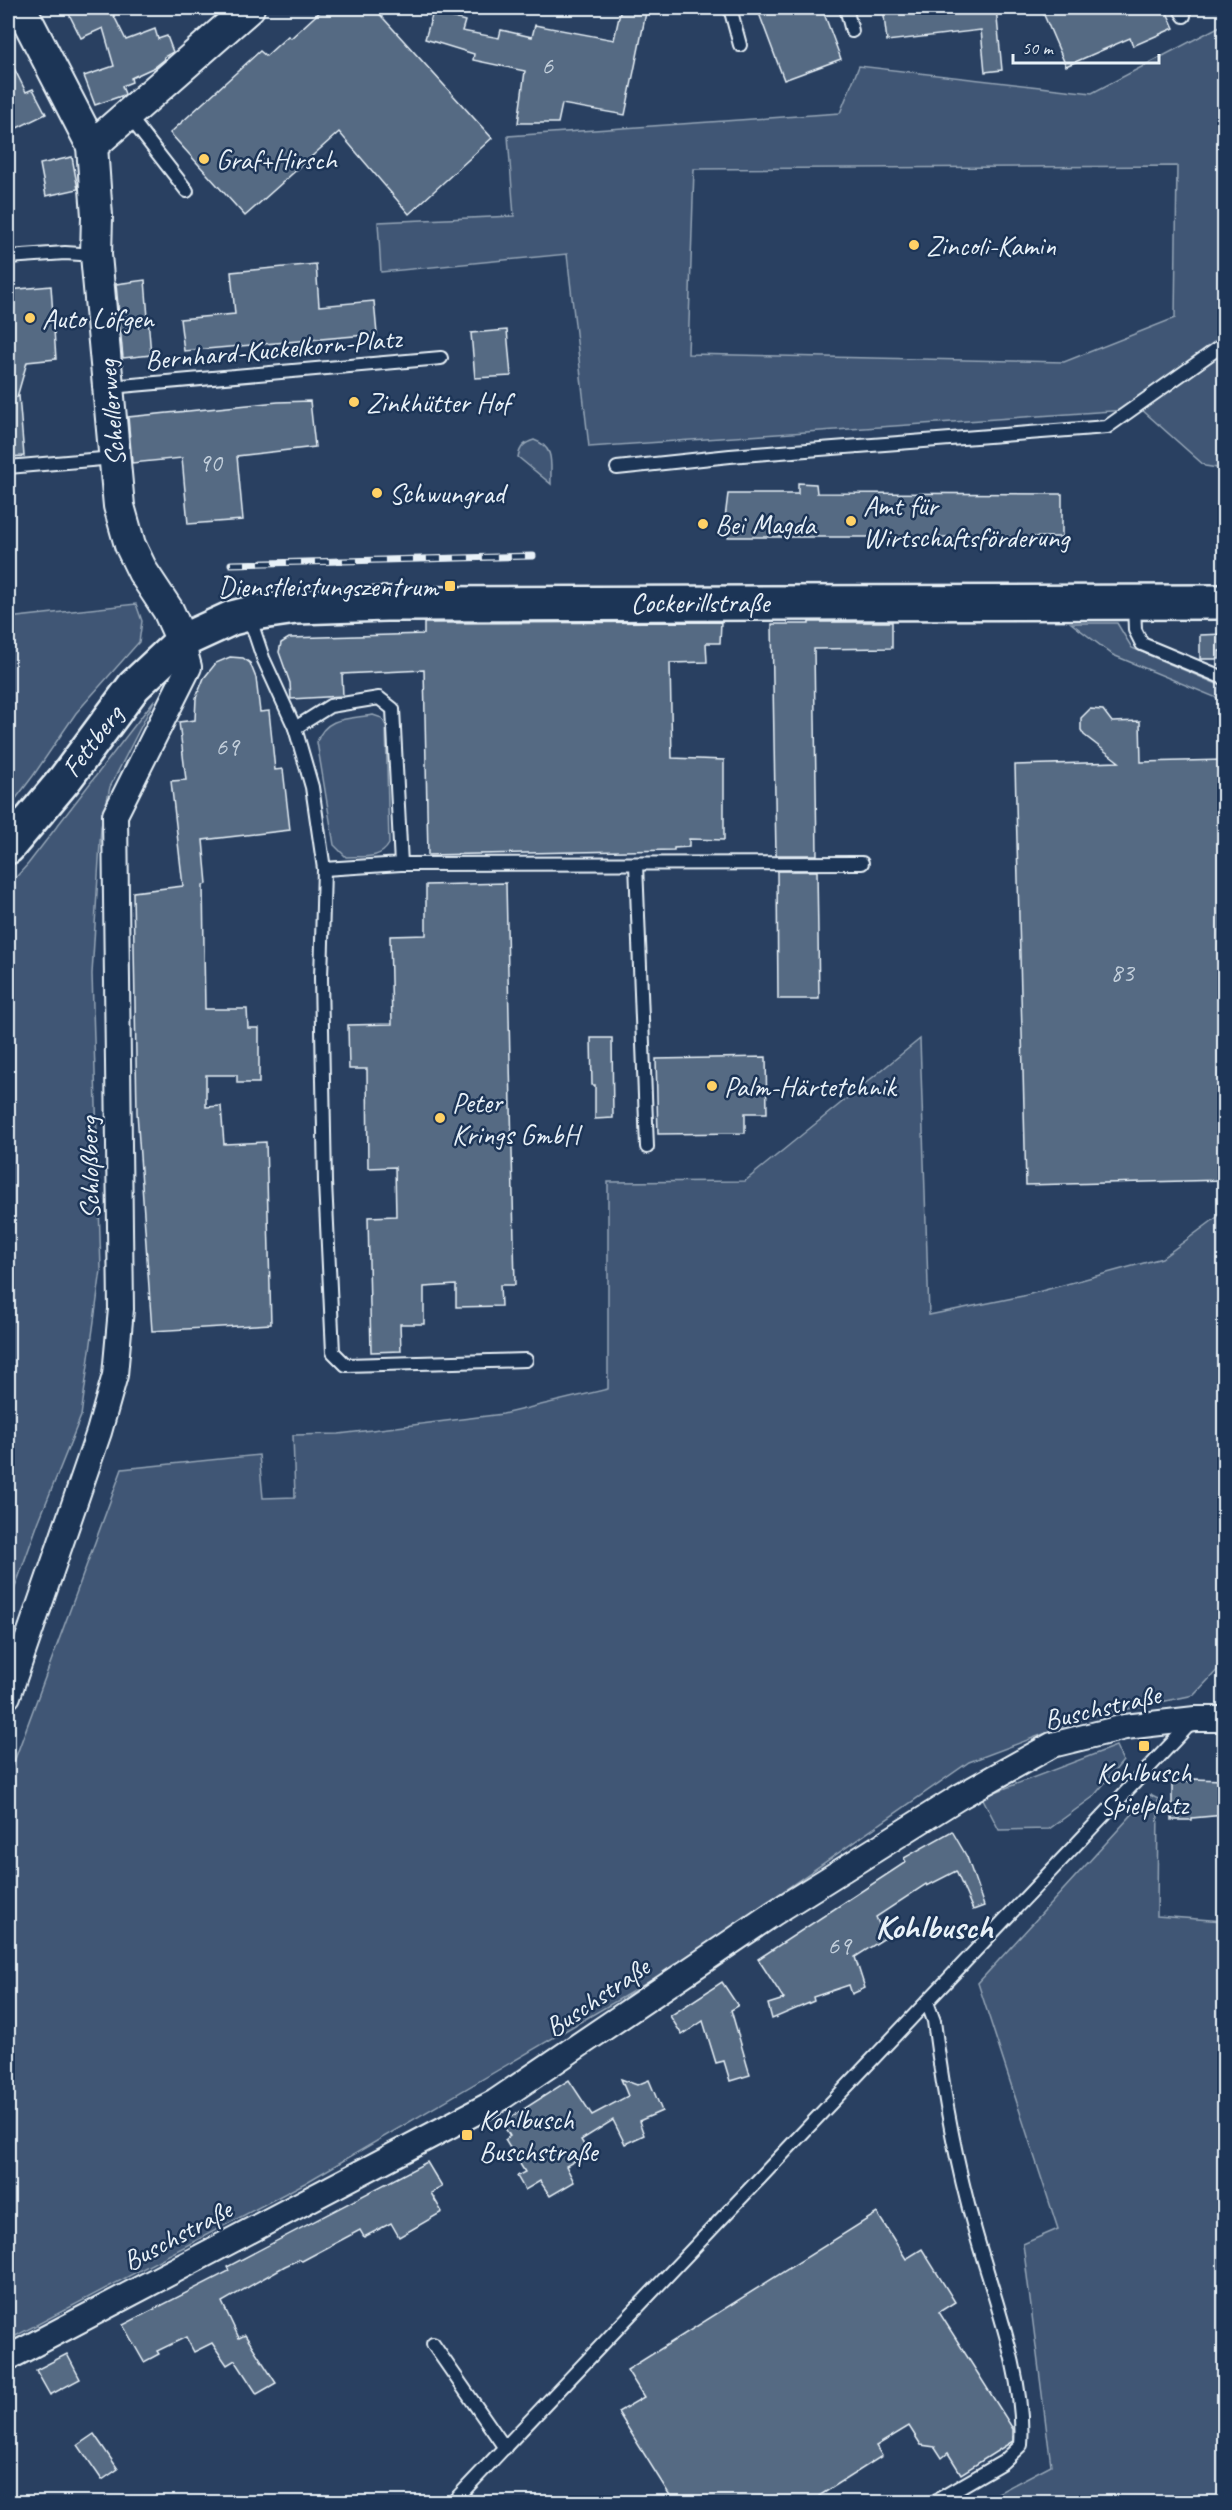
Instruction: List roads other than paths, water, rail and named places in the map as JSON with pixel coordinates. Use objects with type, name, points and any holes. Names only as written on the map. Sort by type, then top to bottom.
[{"type":"main road","name":"Cockerillstraße","points":[[182,641],[232,618],[296,607],[386,604],[936,608],[1224,602]]},
{"type":"main road","name":"Fettberg","points":[[8,847],[64,779],[134,686],[182,641]]},
{"type":"street","name":"Schellerweg","points":[[21,8],[92,146],[97,216],[96,255],[110,387],[119,506],[129,545],[143,572],[168,610],[182,641]]},
{"type":"street","points":[[92,146],[249,8]]},
{"type":"street","name":"Schloßberg","points":[[8,1696],[99,1432],[116,1375],[121,1309],[115,815],[189,667],[182,641]]},
{"type":"street","name":"Buschstraße","points":[[8,2358],[495,2102],[774,1913],[959,1797],[1052,1745],[1125,1727],[1195,1719],[1224,1719]]},
{"type":"lane","points":[[730,8],[741,45]]},
{"type":"lane","points":[[846,8],[852,32]]},
{"type":"lane","points":[[128,114],[187,191]]},
{"type":"lane","points":[[8,257],[96,255]]},
{"type":"lane","points":[[617,468],[730,456],[1107,427],[1224,344]]},
{"type":"lane","name":"Bernhard-Kuckelkorn-Platz","points":[[110,387],[441,358]]},
{"type":"lane","points":[[8,467],[115,458]]},
{"type":"lane","points":[[1134,603],[1135,630],[1142,644],[1224,678]]},
{"type":"lane","points":[[248,614],[263,658],[295,728],[312,787],[324,869],[321,978],[324,1170],[333,1352],[346,1365],[526,1360]]},
{"type":"lane","points":[[295,728],[330,706],[379,698],[393,709],[401,864]]},
{"type":"lane","points":[[324,869],[401,864],[862,863]]},
{"type":"lane","points":[[636,864],[647,1147]]},
{"type":"lane","points":[[453,2502],[1195,1719]]},
{"type":"lane","points":[[927,2002],[934,2021],[956,2158],[1017,2378],[1023,2425],[1021,2445],[1003,2462],[934,2502]]},
{"type":"lane","points":[[433,2344],[505,2448]]},
{"type":"railway","points":[[231,564],[533,556]]},
{"type":"place","name":"Graf+Hirsch","points":[[204,159]]},
{"type":"place","name":"Zincoli-Kamin","points":[[914,245]]},
{"type":"place","name":"Auto Löfgen","points":[[30,318]]},
{"type":"place","name":"Zinkhütter Hof","points":[[354,402]]},
{"type":"place","name":"Schwungrad","points":[[377,493]]},
{"type":"place","name":"Amt für Wirtschaftsförderung","points":[[851,521]]},
{"type":"place","name":"Bei Magda","points":[[703,524]]},
{"type":"place","name":"Dienstleistungszentrum","points":[[450,586]]},
{"type":"place","name":"Palm-Härtetchnik","points":[[712,1086]]},
{"type":"place","name":"Peter Krings GmbH","points":[[440,1118]]},
{"type":"place","name":"Kohlbusch Spielplatz","points":[[1144,1746]]},
{"type":"place","name":"Kohlbusch Buschstraße","points":[[467,2135]]},
{"type":"district","name":"Kohlbusch","points":[[934,1926]]}]
